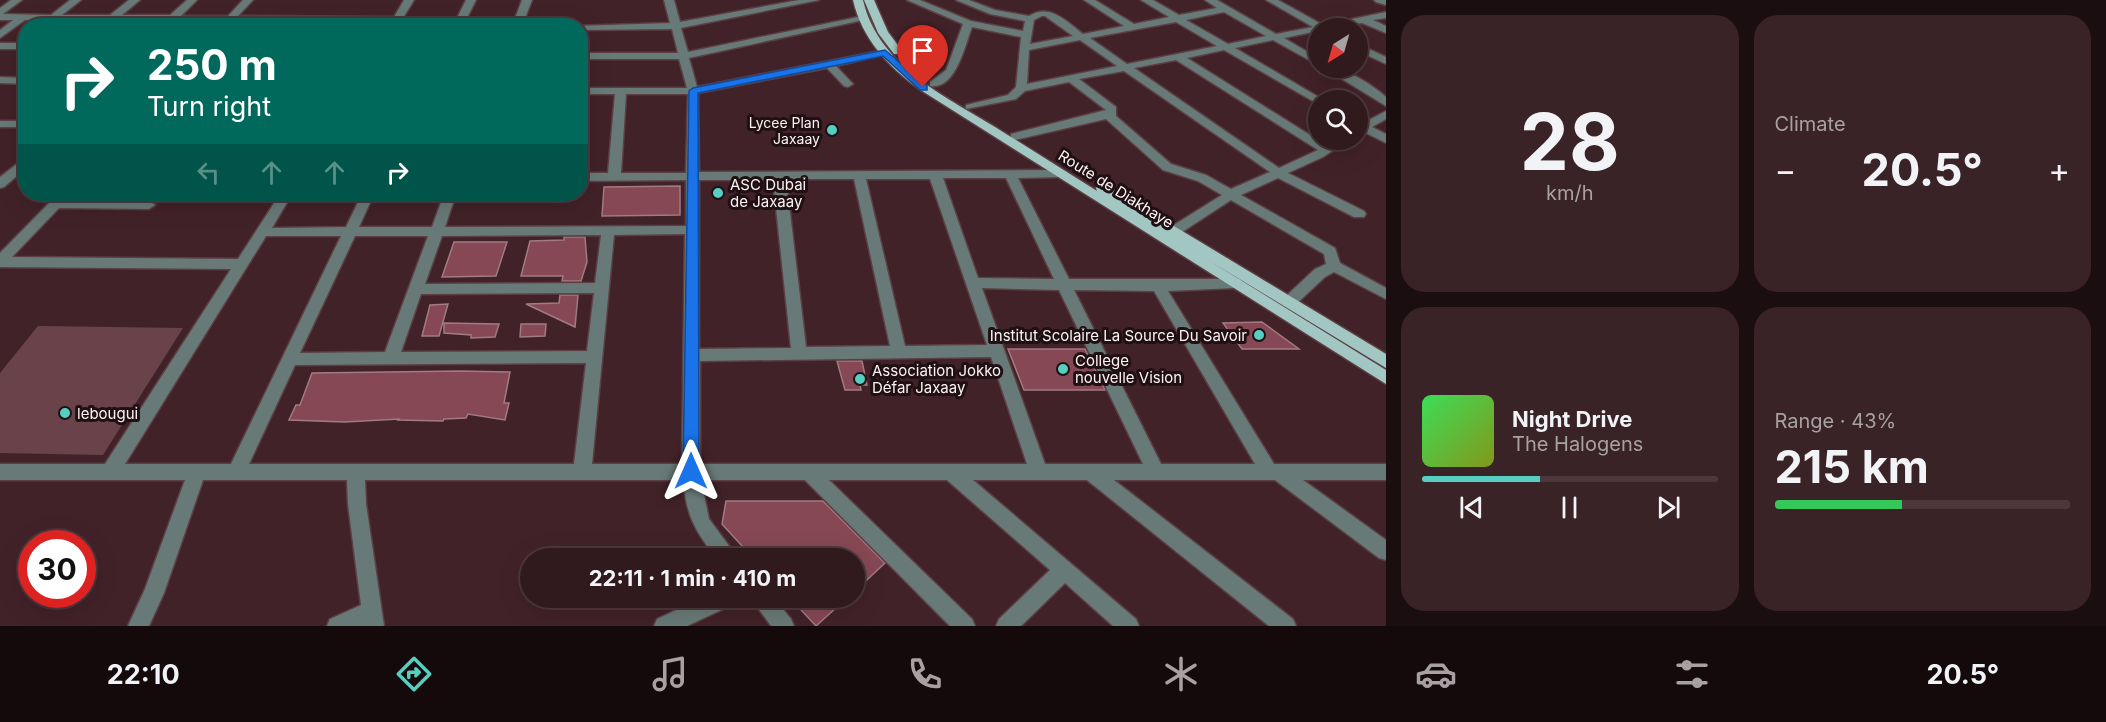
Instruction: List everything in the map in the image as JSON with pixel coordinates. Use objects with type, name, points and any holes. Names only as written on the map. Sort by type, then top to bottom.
[{"type":"main road","name":"Route de Diakhaye","points":[[858,0],[863,19],[874,40],[923,87],[1386,378]]},
{"type":"main road","name":"Route de Diakhaye","points":[[869,0],[883,33],[895,50],[934,84],[1015,136],[1386,362]]},
{"type":"street","points":[[0,12],[16,0]]},
{"type":"street","points":[[52,18],[76,0]]},
{"type":"street","points":[[0,17],[112,18],[135,0]]},
{"type":"street","points":[[173,18],[192,0]]},
{"type":"street","points":[[231,18],[248,0]]},
{"type":"street","points":[[398,18],[409,0]]},
{"type":"street","points":[[462,18],[471,0]]},
{"type":"street","points":[[520,18],[527,0]]},
{"type":"street","points":[[669,0],[693,91],[691,471],[694,499],[701,524],[720,548]]},
{"type":"street","points":[[588,27],[675,26],[814,0]]},
{"type":"street","points":[[912,0],[968,23],[1026,35]]},
{"type":"street","points":[[961,0],[993,12],[1030,19],[1041,12],[1047,13],[1279,173],[1359,214]]},
{"type":"street","points":[[1089,0],[1134,28]]},
{"type":"street","points":[[1146,0],[1308,95]]},
{"type":"street","points":[[1210,0],[1308,56]]},
{"type":"street","points":[[1379,0],[1386,2]]},
{"type":"street","points":[[1277,1],[1308,20]]},
{"type":"street","points":[[1023,48],[1226,9]]},
{"type":"street","points":[[1368,19],[1386,15]]},
{"type":"street","points":[[588,56],[684,56],[863,19]]},
{"type":"street","points":[[1022,88],[1023,48],[1030,19]]},
{"type":"street","points":[[0,35],[18,21]]},
{"type":"street","points":[[1368,22],[1386,30]]},
{"type":"street","points":[[934,84],[951,72],[968,23]]},
{"type":"street","points":[[970,107],[1012,97],[1022,88],[1308,31]]},
{"type":"street","points":[[0,46],[18,46]]},
{"type":"street","points":[[1368,51],[1386,61]]},
{"type":"street","points":[[588,91],[693,91],[885,53]]},
{"type":"street","points":[[1178,57],[1308,139]]},
{"type":"street","points":[[829,64],[848,84]]},
{"type":"street","points":[[1348,78],[1372,91],[1386,103]]},
{"type":"street","points":[[1015,136],[1113,113],[1112,109],[1072,79]]},
{"type":"street","points":[[0,80],[18,81]]},
{"type":"street","points":[[614,177],[621,91]]},
{"type":"street","points":[[1368,123],[1386,114]]},
{"type":"street","points":[[1108,115],[1167,167],[1202,178],[1330,251],[1334,266],[1386,294]]},
{"type":"street","points":[[0,124],[18,124]]},
{"type":"street","points":[[1368,132],[1386,139]]},
{"type":"street","points":[[1174,231],[1230,195],[1326,150]]},
{"type":"street","points":[[0,167],[18,165]]},
{"type":"street","points":[[0,184],[18,169]]},
{"type":"street","points":[[935,174],[1038,471]]},
{"type":"street","points":[[1010,174],[1155,471]]},
{"type":"street","points":[[588,177],[1059,174]]},
{"type":"street","points":[[859,175],[899,352]]},
{"type":"street","points":[[778,176],[800,353]]},
{"type":"street","points":[[0,262],[58,201]]},
{"type":"street","points":[[112,205],[116,201]]},
{"type":"street","points":[[110,472],[282,201]]},
{"type":"street","points":[[236,472],[365,201]]},
{"type":"street","points":[[392,356],[414,288],[447,201]]},
{"type":"street","points":[[55,204],[149,205]]},
{"type":"street","points":[[582,471],[608,230]]},
{"type":"street","points":[[262,232],[693,230]]},
{"type":"street","points":[[0,262],[242,264]]},
{"type":"street","points":[[1288,302],[1320,273],[1334,266]]},
{"type":"street","points":[[972,283],[1158,286],[1235,283]]},
{"type":"street","points":[[1158,286],[1273,471],[1386,551]]},
{"type":"street","points":[[414,288],[602,288]]},
{"type":"street","points":[[692,355],[996,351]]},
{"type":"street","points":[[288,359],[392,356],[594,357]]},
{"type":"street","points":[[138,626],[154,593],[197,471]]},
{"type":"street","points":[[808,471],[965,626]]},
{"type":"street","points":[[950,471],[1129,626]]},
{"type":"street","points":[[1089,471],[1286,626]]},
{"type":"street","points":[[0,472],[1386,472]]},
{"type":"street","points":[[338,626],[373,618],[357,504],[356,472]]},
{"type":"street","points":[[1006,626],[1065,569]]},
{"type":"street","points":[[664,626],[704,608]]},
{"type":"street","points":[[769,608],[784,626]]},
{"type":"shaded area","name":"lebougui","points":[[38,326],[183,328],[103,455],[0,453],[0,373]]},
{"type":"building","points":[[680,186],[680,215],[602,216],[604,187]]},
{"type":"building","points":[[564,237],[585,237],[587,262],[581,281],[562,281],[563,276],[521,276],[530,241],[564,240]]},
{"type":"building","points":[[454,242],[507,242],[496,276],[442,277]]},
{"type":"building","points":[[560,295],[578,295],[575,327],[526,304],[559,303]]},
{"type":"building","points":[[448,304],[439,336],[422,336],[430,305]]},
{"type":"building","points":[[1262,322],[1299,349],[1242,349],[1223,323]]},
{"type":"building","points":[[444,323],[499,324],[495,337],[471,338],[471,335],[444,333]]},
{"type":"building","points":[[521,324],[546,324],[545,336],[520,337]]},
{"type":"building","points":[[1008,349],[1085,349],[1105,390],[1024,390]]},
{"type":"building","points":[[837,361],[862,361],[867,385],[860,385],[861,390],[845,390]]},
{"type":"building","points":[[510,372],[504,403],[509,403],[505,420],[468,414],[466,418],[444,419],[443,421],[289,420],[296,405],[300,405],[312,373]]},
{"type":"building","points":[[726,501],[823,501],[885,563],[865,582],[865,548],[744,548],[722,524]]},
{"type":"building","points":[[799,608],[836,608],[816,626]]},
{"type":"place","name":"Lycee Plan Jaxaay","points":[[832,130]]},
{"type":"place","name":"ASC Dubai de Jaxaay","points":[[718,193]]},
{"type":"place","name":"Institut Scolaire La Source Du Savoir","points":[[1259,335]]},
{"type":"place","name":"College nouvelle Vision","points":[[1063,369]]},
{"type":"place","name":"Association Jokko Défar Jaxaay","points":[[860,379]]},
{"type":"place","name":"lebougui","points":[[65,413]]},
{"type":"route","points":[[691,471],[693,91],[885,53],[923,87]]}]
